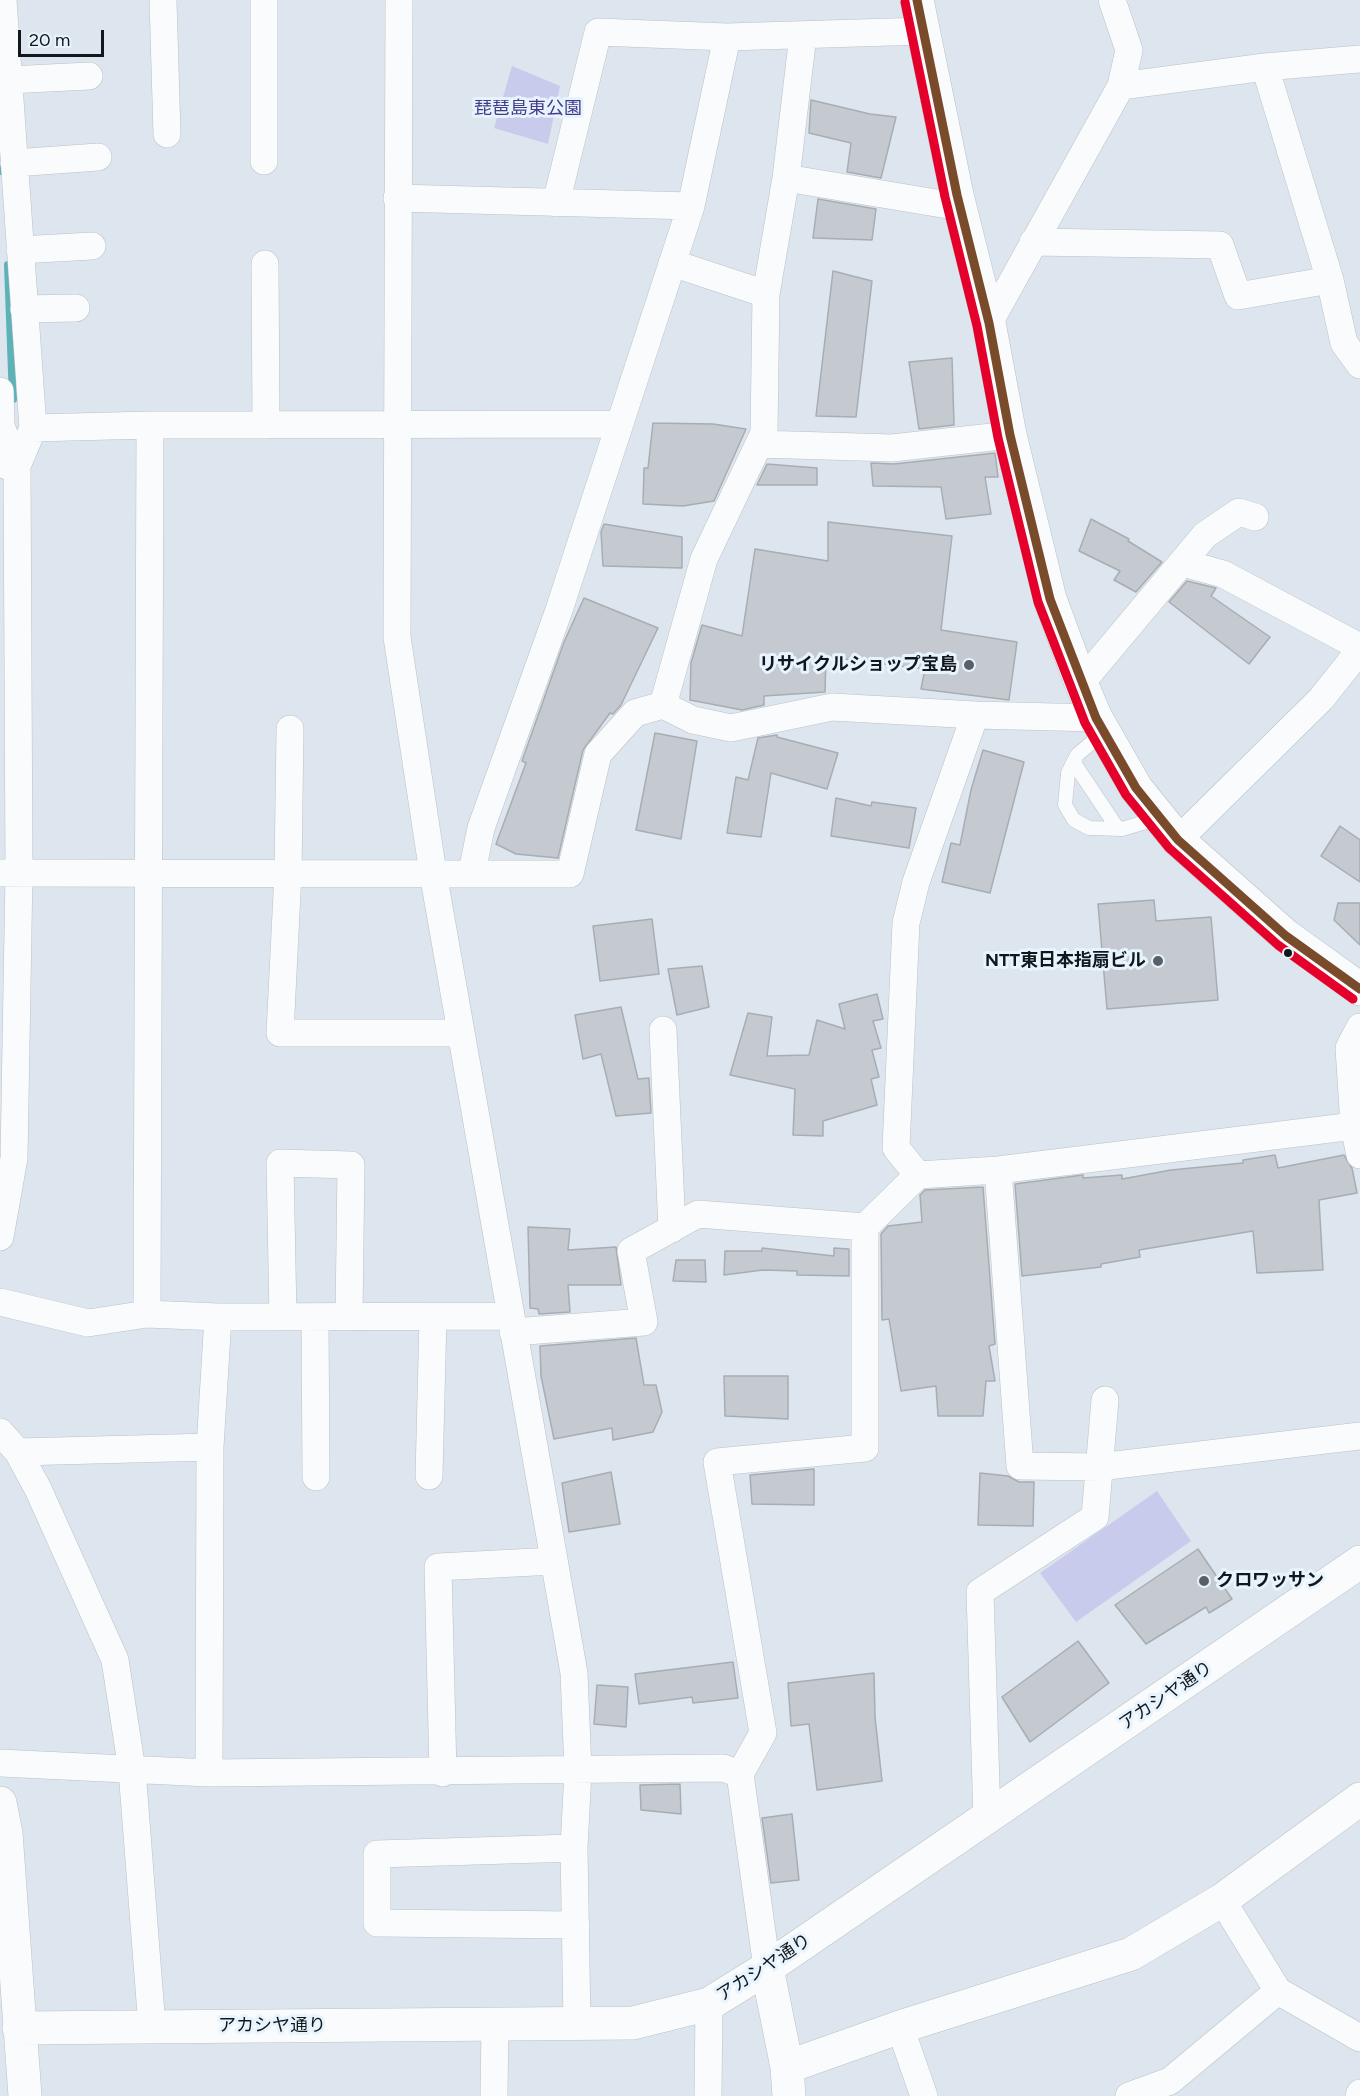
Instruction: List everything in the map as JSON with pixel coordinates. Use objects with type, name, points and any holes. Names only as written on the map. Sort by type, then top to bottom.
[{"type":"street","points":[[3,0],[33,428],[9,466]]},
{"type":"street","points":[[163,0],[167,135]]},
{"type":"street","points":[[264,0],[264,161]]},
{"type":"street","points":[[399,0],[397,637],[433,873],[574,1673],[578,1771],[574,1848],[578,2024]]},
{"type":"street","points":[[989,323],[1121,86],[1129,50],[1112,0]]},
{"type":"street","points":[[556,203],[598,32],[727,38],[803,35],[921,15],[960,207],[989,323],[1010,435],[1050,599],[1081,683],[1100,725],[1136,788],[1169,829],[1286,936],[1360,989]]},
{"type":"street","points":[[663,705],[704,559],[764,433],[766,294],[786,178],[803,35]]},
{"type":"street","points":[[472,872],[481,828],[559,610],[691,206],[727,38]]},
{"type":"street","points":[[1121,86],[1265,67],[1360,59]]},
{"type":"street","points":[[1265,67],[1330,280],[1344,343],[1360,365]]},
{"type":"street","points":[[9,80],[89,76]]},
{"type":"street","points":[[14,163],[98,157]]},
{"type":"street","points":[[786,178],[960,207]]},
{"type":"street","points":[[397,198],[691,206]]},
{"type":"street","points":[[1033,242],[1220,245],[1238,296],[1330,280]]},
{"type":"street","points":[[21,250],[92,246]]},
{"type":"street","points":[[672,263],[766,294]]},
{"type":"street","points":[[265,264],[266,425]]},
{"type":"street","points":[[24,309],[76,308]]},
{"type":"street","points":[[0,391],[1,426],[9,466],[9,873],[14,1158],[0,1237]]},
{"type":"street","points":[[33,428],[150,425],[619,424]]},
{"type":"street","points":[[147,1314],[150,425]]},
{"type":"street","points":[[759,444],[892,448],[1010,435]]},
{"type":"street","points":[[1081,683],[1205,535],[1239,512],[1255,518]]},
{"type":"street","points":[[1169,829],[1321,699],[1360,649],[1223,574],[1183,563]]},
{"type":"street","points":[[9,873],[472,872],[570,874],[598,754],[635,713],[663,705],[693,720],[731,728],[832,707],[1100,725]]},
{"type":"street","points":[[918,1175],[896,1148],[906,923],[916,882],[975,715]]},
{"type":"street","points":[[291,729],[288,873],[280,1033],[461,1033]]},
{"type":"street","points":[[1360,1027],[1349,1048],[1354,1126],[1360,1155]]},
{"type":"street","points":[[663,1030],[672,1228]]},
{"type":"street","points":[[1354,1126],[998,1170],[918,1175],[865,1227],[865,1448],[717,1462],[763,1733],[740,1774],[767,1968],[788,2081],[900,2027],[1131,1954],[1222,1900],[1360,1799]]},
{"type":"street","points":[[283,1317],[280,1163],[351,1165],[349,1317]]},
{"type":"street","points":[[998,1170],[1020,1466],[1100,1467],[1360,1436]]},
{"type":"street","points":[[0,1302],[88,1323],[147,1314],[218,1317],[433,1317],[511,1324],[644,1322],[631,1251],[698,1214],[865,1227]]},
{"type":"street","points":[[209,1773],[210,1447],[218,1317]]},
{"type":"street","points":[[315,1317],[316,1477]]},
{"type":"street","points":[[429,1476],[433,1317]]},
{"type":"street","points":[[987,1818],[980,1592],[1095,1517],[1105,1400]]},
{"type":"street","points":[[0,1432],[18,1452],[38,1489],[115,1660],[132,1770],[152,2027]]},
{"type":"street","points":[[18,1452],[210,1447]]},
{"type":"street","points":[[443,1773],[438,1567],[554,1561]]},
{"type":"street","name":"アカシヤ通り","points":[[19,2028],[633,2023],[709,2004],[767,1968],[1360,1562]]},
{"type":"street","points":[[0,1763],[209,1773],[443,1773],[723,1768],[740,1774]]},
{"type":"street","points":[[0,1803],[6,1833],[25,2096]]},
{"type":"street","points":[[574,1848],[377,1854],[377,1923],[576,1925]]},
{"type":"street","points":[[1222,1900],[1278,1992],[1360,2038]]},
{"type":"street","points":[[1129,2096],[1172,2089],[1278,1992]]},
{"type":"street","points":[[708,2096],[709,2004]]},
{"type":"street","points":[[494,2096],[495,2024]]},
{"type":"street","points":[[900,2027],[924,2096]]},
{"type":"lane","points":[[1100,725],[1077,755],[1068,773],[1065,805],[1074,820],[1089,828],[1169,829]]},
{"type":"lane","points":[[1074,763],[1118,829]]},
{"type":"green space","name":"琵琶島東公園","points":[[512,66],[560,86],[548,144],[494,128]]},
{"type":"green space","points":[[1157,1491],[1191,1541],[1076,1622],[1040,1573]]},
{"type":"building","points":[[811,100],[870,114],[896,117],[881,178],[847,172],[851,143],[809,133]]},
{"type":"building","points":[[818,199],[876,209],[872,240],[813,238]]},
{"type":"building","points":[[833,271],[872,281],[856,417],[816,416]]},
{"type":"building","points":[[952,358],[954,425],[919,429],[909,362]]},
{"type":"building","points":[[653,423],[713,424],[746,429],[714,501],[683,506],[643,504],[644,468],[648,468]]},
{"type":"building","points":[[995,453],[998,477],[985,477],[991,514],[946,519],[941,487],[873,486],[871,463],[894,464]]},
{"type":"building","points":[[767,464],[817,468],[817,485],[757,485]]},
{"type":"building","points":[[1091,519],[1129,539],[1128,541],[1162,562],[1136,592],[1114,580],[1120,571],[1079,551]]},
{"type":"building","points":[[828,522],[952,536],[941,630],[1017,642],[1009,700],[921,689],[925,669],[826,657],[825,692],[764,696],[764,705],[742,710],[690,700],[691,663],[702,625],[742,636],[755,549],[828,561]]},
{"type":"building","points":[[604,524],[682,537],[682,568],[603,566],[601,532]]},
{"type":"building","points":[[1187,581],[1216,588],[1211,596],[1270,637],[1249,664],[1169,602]]},
{"type":"building","points":[[584,598],[658,628],[621,705],[613,714],[610,713],[583,750],[558,858],[516,854],[496,844],[526,763],[522,761],[564,642]]},
{"type":"building","points":[[655,733],[697,741],[681,839],[636,830]]},
{"type":"building","points":[[777,735],[777,737],[838,753],[827,789],[771,773],[761,837],[727,833],[736,777],[748,780],[758,738]]},
{"type":"building","points":[[983,750],[1024,762],[990,893],[942,882],[951,843],[960,845],[971,790]]},
{"type":"building","points":[[836,798],[871,806],[872,802],[916,808],[909,848],[831,836]]},
{"type":"building","points":[[1340,826],[1360,840],[1360,882],[1321,856]]},
{"type":"building","name":"NTT東日本指扇ビル","points":[[1154,900],[1156,921],[1211,917],[1218,1000],[1107,1009],[1098,904]]},
{"type":"building","points":[[1338,903],[1360,903],[1360,945],[1334,920]]},
{"type":"building","points":[[652,919],[659,974],[600,981],[593,926]]},
{"type":"building","points":[[702,966],[709,1007],[677,1015],[668,969]]},
{"type":"building","points":[[877,994],[883,1019],[873,1021],[881,1048],[872,1050],[879,1077],[871,1079],[877,1105],[823,1121],[823,1136],[793,1135],[795,1089],[730,1075],[748,1013],[772,1017],[767,1056],[809,1055],[817,1020],[845,1029],[839,1004]]},
{"type":"building","points":[[621,1007],[638,1079],[649,1078],[651,1113],[616,1116],[601,1054],[583,1059],[575,1015]]},
{"type":"building","points":[[1275,1155],[1278,1168],[1344,1155],[1352,1168],[1357,1193],[1319,1200],[1323,1270],[1257,1273],[1253,1231],[1139,1250],[1140,1257],[1101,1264],[1101,1267],[1022,1276],[1015,1184],[1083,1175],[1083,1178],[1122,1175],[1122,1179],[1171,1170],[1243,1163],[1243,1160]]},
{"type":"building","points":[[983,1187],[995,1344],[989,1346],[995,1381],[986,1381],[983,1416],[938,1416],[936,1386],[901,1391],[889,1319],[882,1320],[881,1234],[888,1226],[922,1222],[920,1195],[925,1190]]},
{"type":"building","points":[[528,1227],[570,1229],[568,1250],[616,1247],[621,1285],[568,1285],[570,1312],[539,1314],[538,1309],[530,1308]]},
{"type":"building","points":[[762,1248],[834,1256],[834,1248],[849,1249],[849,1276],[797,1275],[797,1271],[763,1270],[724,1275],[725,1251],[762,1251]]},
{"type":"building","points":[[676,1260],[705,1260],[706,1282],[673,1281]]},
{"type":"building","points":[[636,1338],[644,1385],[656,1385],[662,1412],[653,1432],[613,1440],[612,1428],[554,1439],[541,1376],[540,1346]]},
{"type":"building","points":[[724,1376],[788,1376],[788,1419],[725,1416]]},
{"type":"building","points":[[814,1469],[814,1505],[752,1504],[750,1475]]},
{"type":"building","points":[[611,1472],[620,1524],[569,1532],[562,1483]]},
{"type":"building","points":[[980,1473],[1008,1476],[1019,1482],[1034,1482],[1033,1526],[978,1525]]},
{"type":"building","points":[[1198,1549],[1232,1599],[1209,1613],[1206,1607],[1146,1644],[1115,1605]]},
{"type":"building","points":[[1078,1641],[1109,1683],[1030,1742],[1002,1697]]},
{"type":"building","points":[[733,1662],[738,1698],[693,1703],[692,1697],[639,1704],[635,1674]]},
{"type":"building","points":[[874,1673],[875,1717],[882,1781],[817,1790],[809,1724],[791,1726],[788,1683]]},
{"type":"building","points":[[597,1685],[628,1687],[626,1727],[594,1724]]},
{"type":"building","points":[[680,1784],[681,1814],[641,1810],[640,1785]]},
{"type":"building","points":[[792,1814],[799,1880],[771,1883],[762,1818]]},
{"type":"waterway","points":[[0,154],[2,171]]},
{"type":"waterway","points":[[8,265],[13,399]]},
{"type":"transit line","points":[[917,0],[957,195],[989,323],[1010,435],[1050,599],[1096,718],[1136,788],[1178,840],[1286,936],[1360,989]]},
{"type":"transit line","points":[[905,2],[945,197],[977,326],[998,438],[1038,602],[1085,723],[1126,795],[1169,848],[1278,945],[1353,999]]},
{"type":"place","name":"リサイクルショップ宝島","points":[[969,665]]},
{"type":"place","name":"NTT東日本指扇ビル","points":[[1158,961]]},
{"type":"place","name":"クロワッサン","points":[[1204,1581]]}]
